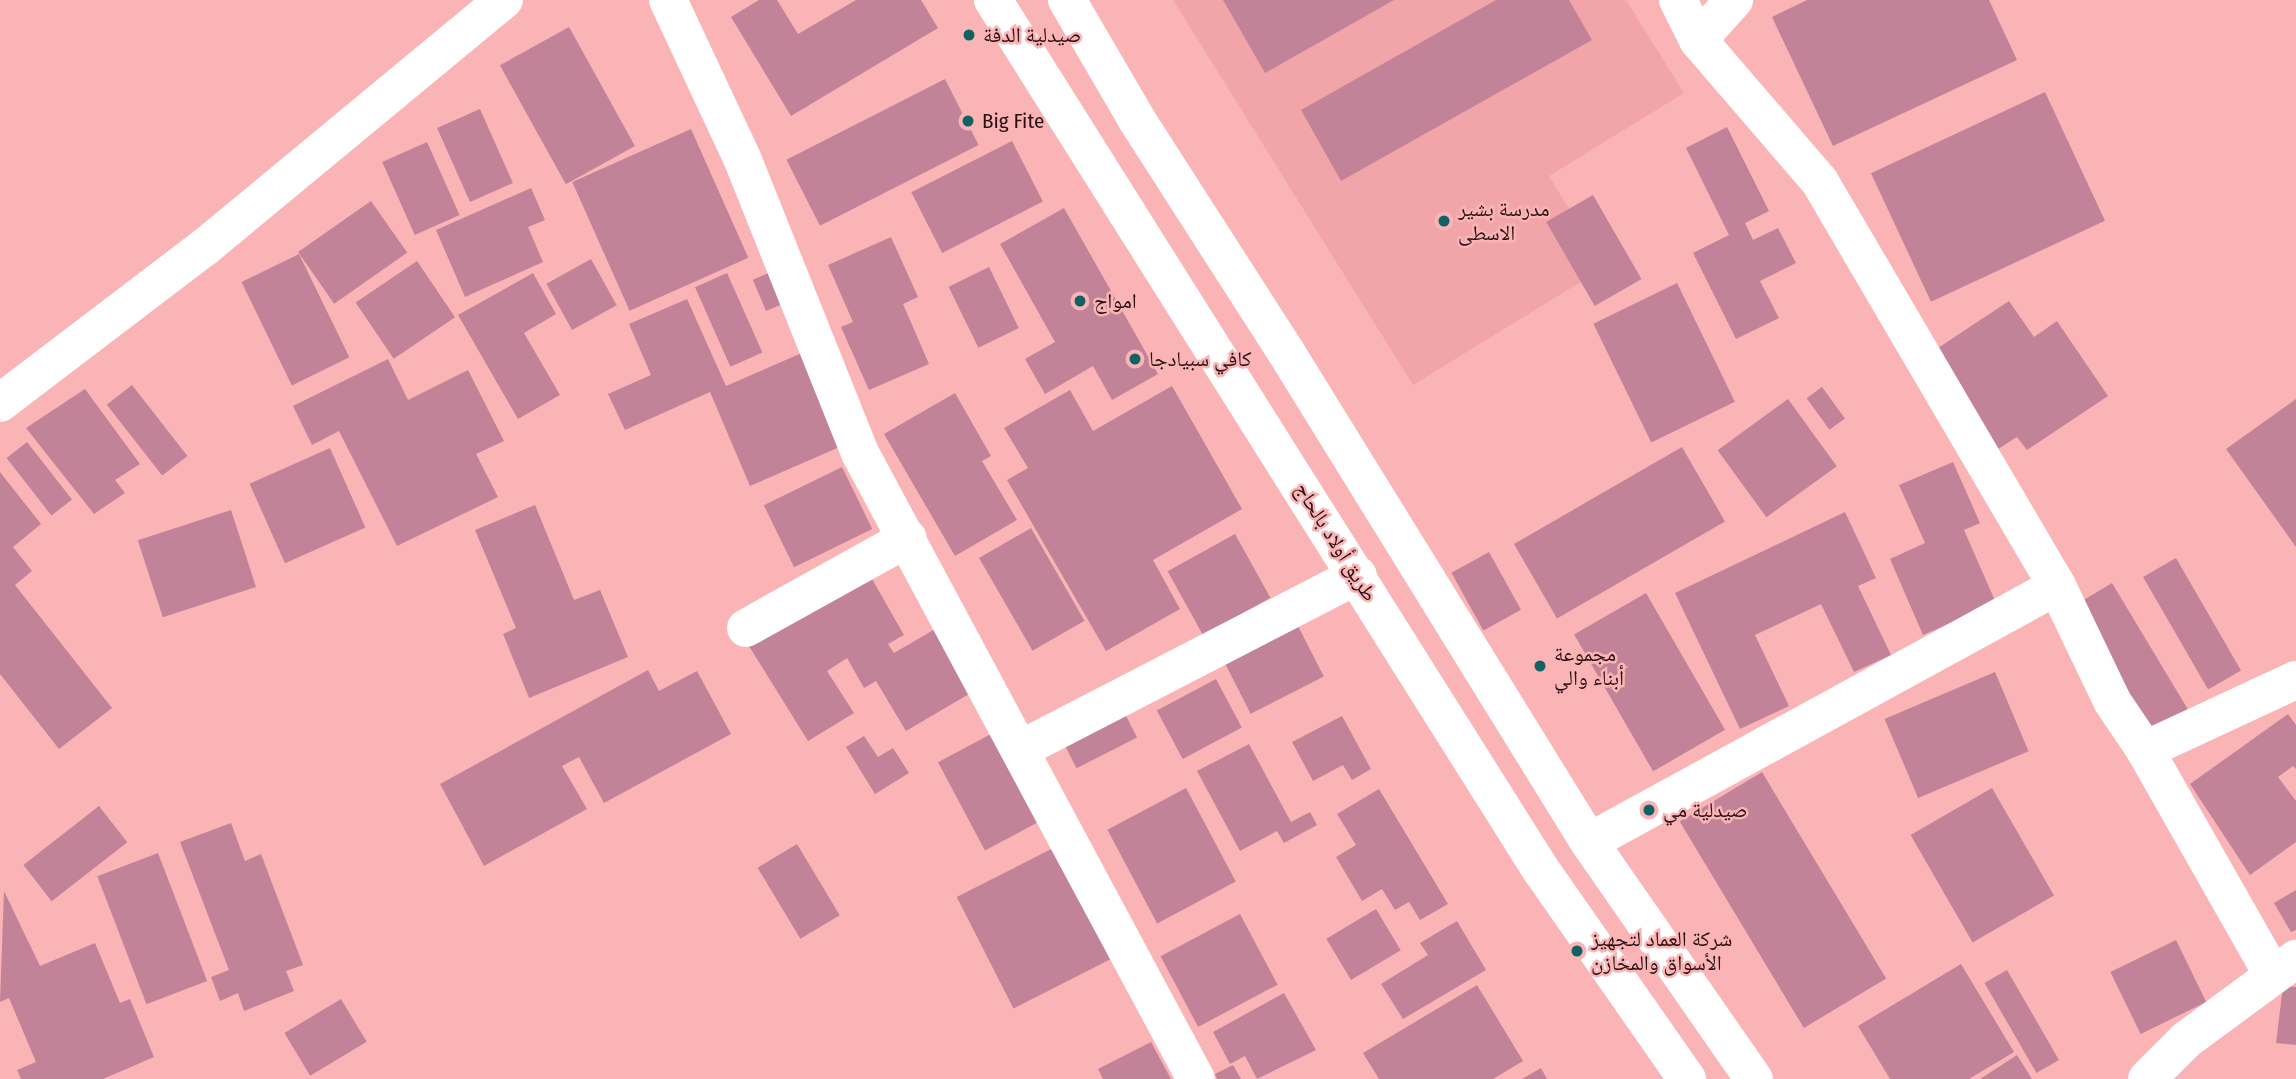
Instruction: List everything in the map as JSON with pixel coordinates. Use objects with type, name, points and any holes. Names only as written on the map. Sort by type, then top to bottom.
[{"type":"street","points":[[0,403],[205,247],[504,0]]},
{"type":"street","points":[[668,0],[743,158],[860,453],[1196,1079]]},
{"type":"street","name":"طريق أولاد بالحاج","points":[[993,0],[1358,575],[1539,867],[1687,1079]]},
{"type":"street","points":[[1067,0],[1136,120],[1294,364],[1589,842],[1754,1079]]},
{"type":"street","points":[[1678,0],[1698,40],[1820,182],[2057,586],[2112,701],[2284,967],[2186,1040],[2147,1079]]},
{"type":"street","points":[[1698,40],[1734,0]]},
{"type":"street","points":[[746,628],[908,538]]},
{"type":"street","points":[[1021,749],[1358,575]]},
{"type":"street","points":[[1589,842],[2057,586]]},
{"type":"street","points":[[2145,750],[2296,680]]},
{"type":"shaded area","name":"مدرسة بشير الاسطى","points":[[1173,0],[1626,0],[1684,93],[1549,176],[1605,267],[1413,385]]},
{"type":"building","points":[[759,0],[777,0],[798,34],[856,0],[921,0],[938,28],[791,116],[731,17]]},
{"type":"building","points":[[1223,0],[1394,0],[1265,73]]},
{"type":"building","points":[[1496,0],[1569,0],[1592,40],[1341,181],[1301,110]]},
{"type":"building","points":[[1807,0],[1989,0],[2017,60],[1833,146],[1772,17]]},
{"type":"building","points":[[569,27],[635,146],[566,184],[500,65]]},
{"type":"building","points":[[945,79],[979,145],[820,226],[786,160]]},
{"type":"building","points":[[2045,92],[2105,221],[1931,302],[1871,173]]},
{"type":"building","points":[[480,109],[513,183],[470,202],[437,128]]},
{"type":"building","points":[[1727,127],[1769,211],[1745,223],[1753,240],[1778,228],[1796,263],[1760,281],[1779,318],[1736,339],[1693,253],[1729,235],[1686,148]]},
{"type":"building","points":[[691,129],[748,258],[630,311],[572,182]]},
{"type":"building","points":[[1012,141],[1043,202],[942,253],[911,192]]},
{"type":"building","points":[[427,142],[460,215],[415,235],[382,162]]},
{"type":"building","points":[[531,188],[545,220],[528,227],[543,262],[465,297],[436,230]]},
{"type":"building","points":[[1593,195],[1642,279],[1595,306],[1546,222]]},
{"type":"building","points":[[371,201],[407,253],[334,304],[298,252]]},
{"type":"building","points":[[1064,208],[1158,374],[1112,400],[1093,366],[1045,394],[1025,359],[1055,342],[1000,244]]},
{"type":"building","points":[[891,237],[918,297],[903,304],[929,364],[869,390],[841,327],[853,322],[828,265]]},
{"type":"building","points":[[299,254],[349,357],[292,385],[241,282]]},
{"type":"building","points":[[591,259],[617,305],[572,330],[546,284]]},
{"type":"building","points":[[417,261],[455,317],[394,359],[356,302]]},
{"type":"building","points":[[785,266],[798,297],[766,311],[753,280]]},
{"type":"building","points":[[989,267],[1019,328],[978,348],[949,287]]},
{"type":"building","points":[[533,273],[556,314],[524,333],[560,395],[518,419],[458,315]]},
{"type":"building","points":[[727,273],[762,352],[730,367],[695,287]]},
{"type":"building","points":[[1677,283],[1735,402],[1651,442],[1593,324]]},
{"type":"building","points":[[687,299],[726,386],[818,346],[858,439],[750,486],[710,392],[625,430],[608,394],[651,375],[629,324]]},
{"type":"building","points":[[2009,301],[2034,337],[2057,321],[2108,396],[2027,450],[2017,437],[1995,451],[1929,354]]},
{"type":"building","points":[[388,359],[408,400],[468,370],[504,441],[476,454],[498,497],[397,546],[339,431],[312,445],[293,406]]},
{"type":"building","points":[[132,385],[187,456],[162,476],[107,405]]},
{"type":"building","points":[[1172,386],[1242,509],[1153,560],[1180,609],[1106,651],[1007,480],[1028,468],[1004,428],[1070,390],[1093,431]]},
{"type":"building","points":[[1822,387],[1845,419],[1830,430],[1807,398]]},
{"type":"building","points":[[85,389],[140,464],[115,480],[125,493],[94,514],[26,428]]},
{"type":"building","points":[[955,393],[991,456],[982,461],[1017,520],[955,556],[884,434]]},
{"type":"building","points":[[1788,399],[1837,466],[1766,517],[1718,450]]},
{"type":"building","points":[[2296,399],[2296,547],[2226,449]]},
{"type":"building","points":[[27,442],[72,500],[51,516],[7,458]]},
{"type":"building","points":[[1682,447],[1725,521],[1557,618],[1514,544]]},
{"type":"building","points":[[330,448],[365,527],[285,563],[250,484]]},
{"type":"building","points":[[1953,462],[1980,523],[1964,530],[1996,603],[1923,635],[1890,559],[1925,543],[1899,485]]},
{"type":"building","points":[[842,467],[872,529],[794,567],[764,505]]},
{"type":"building","points":[[0,472],[41,524],[13,547],[32,571],[15,585],[112,708],[59,749],[0,674]]},
{"type":"building","points":[[535,505],[574,600],[600,590],[628,657],[529,698],[503,634],[516,628],[475,530]]},
{"type":"building","points":[[231,510],[256,587],[163,617],[138,540]]},
{"type":"building","points":[[1845,512],[1876,578],[1858,586],[1891,655],[1854,672],[1821,604],[1755,635],[1789,706],[1740,729],[1675,593]]},
{"type":"building","points":[[1031,528],[1084,621],[1033,651],[979,558]]},
{"type":"building","points":[[1235,534],[1270,598],[1203,635],[1168,571]]},
{"type":"building","points":[[1489,552],[1521,610],[1483,631],[1451,573]]},
{"type":"building","points":[[2176,558],[2241,671],[2208,690],[2143,577]]},
{"type":"building","points":[[872,579],[904,635],[888,644],[894,653],[937,628],[974,691],[906,731],[876,681],[864,688],[847,658],[827,671],[854,713],[808,741],[747,643]]},
{"type":"building","points":[[2112,583],[2190,712],[2153,735],[2075,605]]},
{"type":"building","points":[[1646,593],[1725,730],[1653,771],[1574,634]]},
{"type":"building","points":[[1297,624],[1324,677],[1251,714],[1224,661]]},
{"type":"building","points":[[648,670],[659,691],[697,671],[731,734],[604,803],[579,757],[562,766],[587,809],[484,866],[440,784]]},
{"type":"building","points":[[1995,672],[2029,751],[1918,798],[1885,719]]},
{"type":"building","points":[[1216,679],[1242,728],[1183,759],[1157,710]]},
{"type":"building","points":[[1118,700],[1137,737],[1076,768],[1057,731]]},
{"type":"building","points":[[2288,714],[2296,725],[2296,769],[2293,766],[2278,777],[2296,801],[2296,842],[2250,875],[2190,784]]},
{"type":"building","points":[[1342,716],[1371,769],[1352,780],[1343,765],[1313,781],[1292,742]]},
{"type":"building","points":[[991,734],[1038,822],[985,850],[938,762]]},
{"type":"building","points":[[864,736],[878,757],[893,748],[909,773],[875,794],[846,747]]},
{"type":"building","points":[[1249,744],[1291,822],[1310,812],[1317,825],[1284,843],[1277,831],[1240,851],[1197,771]]},
{"type":"building","points":[[1762,772],[1886,979],[1804,1028],[1680,821]]},
{"type":"building","points":[[1186,788],[1236,882],[1157,923],[1107,830]]},
{"type":"building","points":[[1992,788],[2054,895],[1973,942],[1911,835]]},
{"type":"building","points":[[1379,789],[1448,904],[1420,920],[1409,902],[1395,910],[1382,889],[1362,901],[1336,857],[1356,845],[1337,814]]},
{"type":"building","points":[[99,806],[127,842],[52,901],[23,865]]},
{"type":"building","points":[[231,823],[245,861],[261,854],[303,965],[286,971],[294,991],[244,1011],[238,993],[220,1001],[211,977],[229,970],[180,842]]},
{"type":"building","points":[[797,844],[840,915],[800,939],[758,868]]},
{"type":"building","points":[[1061,844],[1118,955],[1014,1008],[957,897]]},
{"type":"building","points":[[158,853],[207,981],[146,1004],[97,876]]},
{"type":"building","points":[[2296,890],[2296,930],[2291,932],[2274,903]]},
{"type":"building","points":[[4,891],[40,966],[95,943],[120,1003],[130,999],[154,1057],[103,1079],[21,1079],[17,1070],[36,1062],[9,998],[0,1002]]},
{"type":"building","points":[[1376,909],[1401,950],[1351,980],[1326,939]]},
{"type":"building","points":[[1240,914],[1278,985],[1198,1027],[1161,956]]},
{"type":"building","points":[[1457,921],[1486,970],[1403,1019],[1381,984],[1428,955],[1420,943]]},
{"type":"building","points":[[2176,940],[2206,1002],[2141,1034],[2110,972]]},
{"type":"building","points":[[1961,964],[2014,1052],[1969,1079],[1890,1079],[1858,1026]]},
{"type":"building","points":[[2007,970],[2059,1060],[2036,1073],[1984,983]]},
{"type":"building","points":[[1477,985],[1523,1061],[1493,1079],[1379,1079],[1363,1053]]},
{"type":"building","points":[[2283,986],[2296,987],[2296,1045],[2276,1043]]},
{"type":"building","points":[[1284,993],[1316,1050],[1257,1079],[1245,1056],[1230,1064],[1213,1032]]},
{"type":"building","points":[[341,999],[367,1042],[310,1076],[284,1033]]},
{"type":"building","points":[[1151,1042],[1171,1079],[1103,1079],[1098,1069]]},
{"type":"building","points":[[2017,1055],[2032,1079],[1980,1079]]},
{"type":"building","points":[[1233,1065],[1241,1079],[1217,1079],[1215,1074]]},
{"type":"building","points":[[1541,1068],[1547,1079],[1522,1079]]},
{"type":"place","name":"صيدلية الدفة","points":[[969,35]]},
{"type":"place","name":"Big Fite","points":[[968,121]]},
{"type":"place","name":"مدرسة بشير الاسطى","points":[[1444,221]]},
{"type":"place","name":"امواج","points":[[1080,301]]},
{"type":"place","name":"كافي سبيادجا","points":[[1135,359]]},
{"type":"place","name":"مجموعة أبناء والي","points":[[1540,666]]},
{"type":"place","name":"صيدلية مي","points":[[1649,810]]},
{"type":"place","name":"شركة العماد لتجهيز الأسواق والمخازن","points":[[1577,951]]}]
